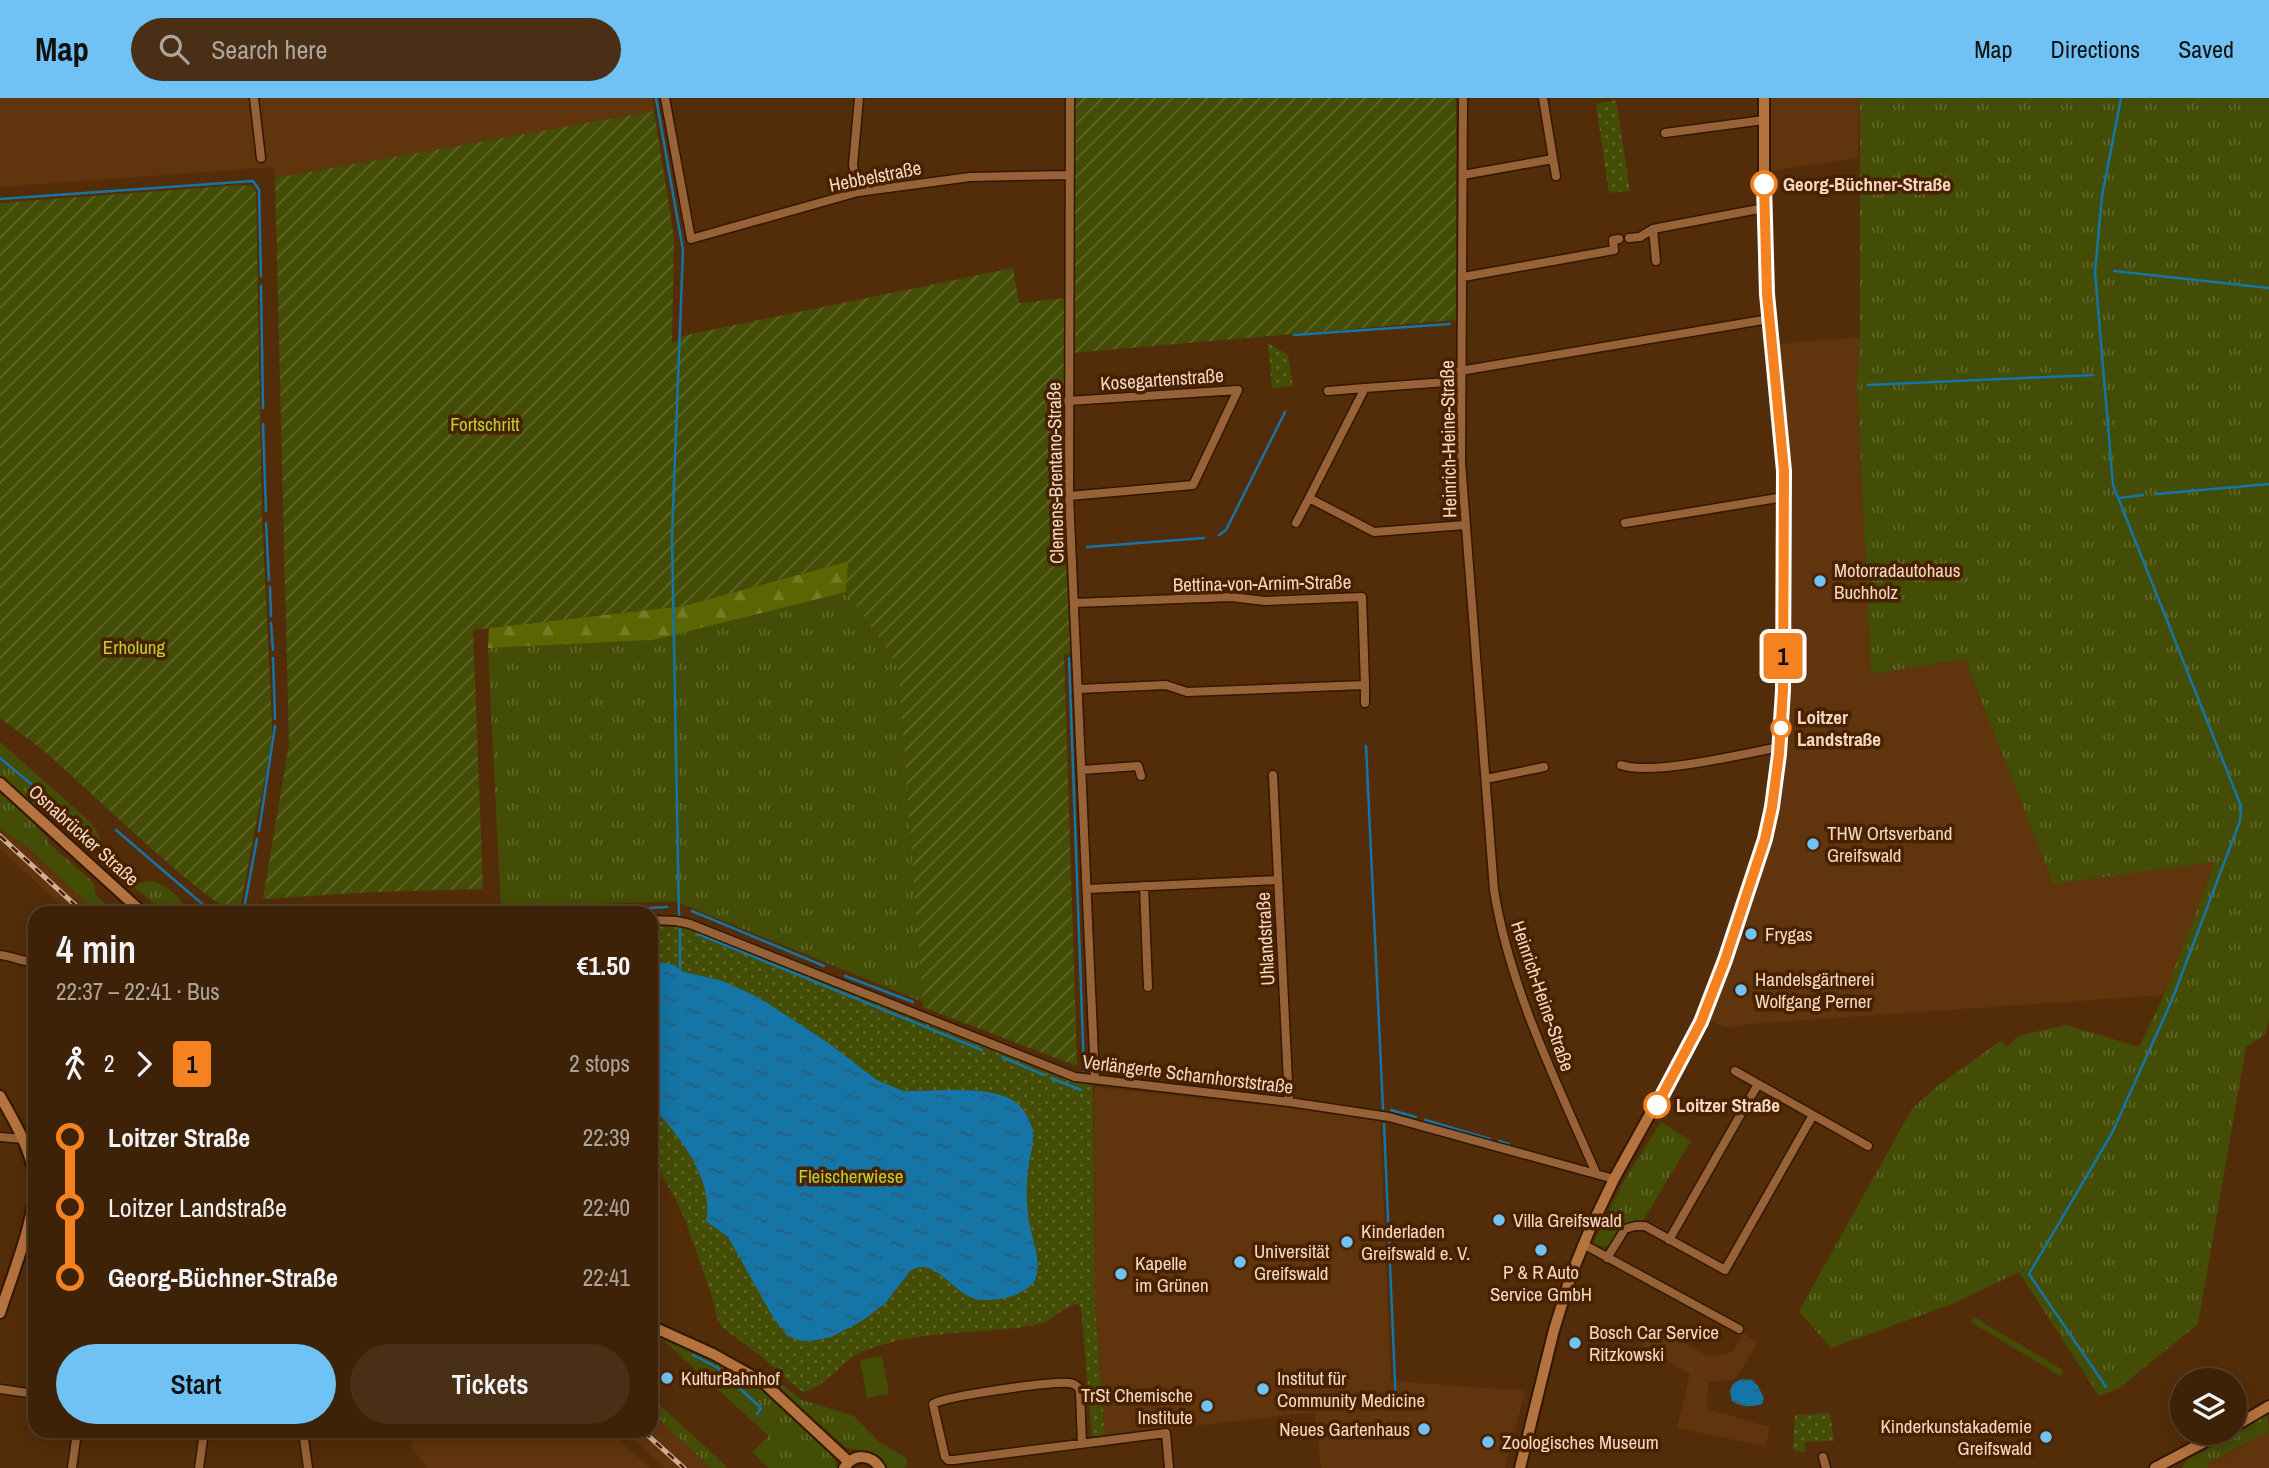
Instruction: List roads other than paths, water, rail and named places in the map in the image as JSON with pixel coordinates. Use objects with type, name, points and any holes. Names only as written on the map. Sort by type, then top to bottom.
[{"type":"main road","points":[[1520,1468],[1561,1306],[1583,1244],[1614,1179],[1695,1034],[1765,839],[1772,807],[1783,690],[1784,497],[1783,446],[1769,319],[1764,208],[1764,98]]},
{"type":"main road","name":"Osnabrücker Straße","points":[[0,783],[135,906]]},
{"type":"main road","points":[[0,1096],[28,1154]]},
{"type":"main road","points":[[0,1313],[28,1223]]},
{"type":"main road","points":[[658,1329],[737,1366],[763,1382],[846,1465],[861,1456],[874,1460],[880,1468]]},
{"type":"main road","points":[[2247,1419],[2269,1406]]},
{"type":"main road","points":[[2155,1468],[2172,1464],[2202,1445]]},
{"type":"street","points":[[254,98],[261,158]]},
{"type":"street","name":"Hebbelstraße","points":[[665,98],[691,239],[858,192],[970,177],[1070,175]]},
{"type":"street","points":[[858,192],[853,165],[859,98]]},
{"type":"street","name":"Clemens-Brentano-Straße","points":[[1070,98],[1069,496],[1095,1079]]},
{"type":"street","name":"Heinrich-Heine-Straße","points":[[1463,98],[1461,463],[1494,890],[1502,935],[1541,1046],[1596,1173]]},
{"type":"street","points":[[1542,98],[1556,176]]},
{"type":"street","points":[[1665,133],[1764,120]]},
{"type":"street","points":[[1463,175],[1553,159]]},
{"type":"street","points":[[1629,238],[1640,237],[1653,229],[1764,208]]},
{"type":"street","points":[[1653,229],[1656,261]]},
{"type":"street","points":[[1463,277],[1614,250],[1613,240],[1619,239]]},
{"type":"street","points":[[1461,371],[1769,319]]},
{"type":"street","points":[[1328,391],[1460,381]]},
{"type":"street","points":[[1296,523],[1365,388]]},
{"type":"street","name":"Kosegartenstraße","points":[[1068,401],[1238,390],[1193,485],[1069,496]]},
{"type":"street","points":[[1625,523],[1784,497]]},
{"type":"street","points":[[1309,498],[1374,532],[1465,525]]},
{"type":"street","name":"Bettina-von-Arnim-Straße","points":[[1074,603],[1231,597],[1265,601],[1362,597],[1365,703]]},
{"type":"street","points":[[1078,689],[1166,685],[1187,692],[1365,685]]},
{"type":"street","points":[[1621,765],[1628,768],[1657,767],[1779,747]]},
{"type":"street","points":[[1082,770],[1138,766],[1141,776]]},
{"type":"street","points":[[1486,779],[1544,767]]},
{"type":"street","name":"Uhlandstraße","points":[[1273,775],[1289,1102]]},
{"type":"street","points":[[1087,889],[1277,880]]},
{"type":"street","points":[[1144,887],[1148,987]]},
{"type":"street","name":"Verlängerte Scharnhorststraße","points":[[658,920],[680,922],[1075,1077],[1387,1116],[1614,1179]]},
{"type":"street","points":[[0,956],[28,962]]},
{"type":"street","points":[[1735,1071],[1868,1146]]},
{"type":"street","points":[[1669,1240],[1758,1084]]},
{"type":"street","points":[[1607,1258],[1625,1229],[1645,1226],[1725,1270],[1813,1115]]},
{"type":"street","points":[[0,1137],[28,1139]]},
{"type":"street","points":[[1583,1244],[1739,1329]]},
{"type":"street","points":[[1082,1444],[1080,1392],[1072,1383],[987,1392],[940,1400],[933,1404],[945,1457],[948,1460],[1082,1444],[1166,1433],[1169,1468]]},
{"type":"street","points":[[0,1389],[28,1393]]},
{"type":"street","points":[[72,1468],[77,1438]]},
{"type":"street","points":[[199,1468],[203,1438]]},
{"type":"street","points":[[304,1438],[308,1468]]},
{"type":"street","points":[[1823,1457],[1826,1468]]},
{"type":"water","points":[[658,962],[675,965],[680,971],[723,981],[758,997],[827,1042],[877,1080],[903,1091],[979,1091],[1007,1097],[1018,1104],[1027,1116],[1033,1132],[1027,1207],[1038,1265],[1034,1281],[1029,1287],[1012,1296],[979,1300],[965,1294],[935,1271],[919,1267],[910,1271],[885,1304],[860,1322],[831,1337],[800,1341],[788,1336],[774,1319],[728,1237],[706,1221],[705,1190],[700,1174],[672,1130],[658,1114]]},
{"type":"water","points":[[1741,1379],[1752,1380],[1758,1386],[1764,1398],[1762,1404],[1746,1406],[1732,1401],[1730,1391],[1733,1384]]},
{"type":"waterway","points":[[656,98],[683,250],[672,536],[679,918]]},
{"type":"waterway","points":[[2106,1387],[2029,1274],[2112,1133],[2172,1000],[2240,821],[2241,806],[2113,485],[2095,272],[2102,196],[2121,98]]},
{"type":"waterway","points":[[0,199],[253,181],[259,190],[261,276]]},
{"type":"waterway","points":[[2114,271],[2269,288]]},
{"type":"waterway","points":[[261,286],[263,408]]},
{"type":"waterway","points":[[1294,335],[1450,324]]},
{"type":"waterway","points":[[1868,385],[2093,375]]},
{"type":"waterway","points":[[1219,535],[1226,530],[1285,412]]},
{"type":"waterway","points":[[263,424],[266,511]]},
{"type":"waterway","points":[[2156,494],[2269,484]]},
{"type":"waterway","points":[[2119,498],[2143,495]]},
{"type":"waterway","points":[[266,523],[269,580]]},
{"type":"waterway","points":[[1087,547],[1204,538]]},
{"type":"waterway","points":[[270,587],[271,616]]},
{"type":"waterway","points":[[271,623],[273,650]]},
{"type":"waterway","points":[[273,658],[275,719]]},
{"type":"waterway","points":[[1069,658],[1084,1071]]},
{"type":"waterway","points":[[259,831],[275,726]]},
{"type":"waterway","points":[[1366,746],[1383,1109]]},
{"type":"waterway","points":[[0,758],[84,828]]},
{"type":"waterway","points":[[116,830],[205,906]]},
{"type":"waterway","points":[[244,906],[257,839]]},
{"type":"waterway","points":[[658,908],[667,907]]},
{"type":"waterway","points":[[692,911],[824,966]]},
{"type":"waterway","points":[[680,925],[680,971]]},
{"type":"waterway","points":[[698,934],[982,1050]]},
{"type":"waterway","points":[[845,976],[913,1002]]},
{"type":"waterway","points":[[1002,1057],[1044,1075]]},
{"type":"waterway","points":[[1051,1078],[1081,1090]]},
{"type":"waterway","points":[[1391,1110],[1416,1117]]},
{"type":"waterway","points":[[1425,1120],[1490,1139]]},
{"type":"waterway","points":[[1384,1124],[1396,1405]]},
{"type":"waterway","points":[[1499,1141],[1509,1144]]},
{"type":"waterway","points":[[693,1355],[718,1368],[761,1408],[757,1414]]},
{"type":"railway","points":[[0,836],[76,906]]},
{"type":"railway","points":[[651,1438],[684,1468]]},
{"type":"place","name":"Georg-Büchner-Straße","points":[[1764,184]]},
{"type":"place","name":"Motorradautohaus Buchholz","points":[[1820,581]]},
{"type":"place","name":"Loitzer Landstraße","points":[[1781,728]]},
{"type":"place","name":"THW Ortsverband Greifswald","points":[[1813,844]]},
{"type":"place","name":"Frygas","points":[[1751,934]]},
{"type":"place","name":"Handelsgärtnerei Wolfgang Perner","points":[[1741,990]]},
{"type":"place","name":"Loitzer Straße","points":[[1657,1105]]},
{"type":"place","name":"Villa Greifswald","points":[[1499,1220]]},
{"type":"place","name":"Kinderladen Greifswald e. V.","points":[[1347,1242]]},
{"type":"place","name":"P & R Auto Service GmbH","points":[[1541,1250]]},
{"type":"place","name":"Universität Greifswald","points":[[1240,1262]]},
{"type":"place","name":"Kapelle im Grünen","points":[[1121,1274]]},
{"type":"place","name":"Bosch Car Service Ritzkowski","points":[[1575,1343]]},
{"type":"place","name":"KulturBahnhof","points":[[667,1378]]},
{"type":"place","name":"Institut für Community Medicine","points":[[1263,1389]]},
{"type":"place","name":"TrSt Chemische Institute","points":[[1207,1406]]},
{"type":"place","name":"Neues Gartenhaus","points":[[1424,1429]]},
{"type":"place","name":"Kinderkunstakademie Greifswald","points":[[2046,1437]]},
{"type":"place","name":"Zoologisches Museum","points":[[1488,1442]]},
{"type":"park label","name":"Fortschritt","points":[[485,424]]},
{"type":"park label","name":"Erholung","points":[[134,647]]},
{"type":"park label","name":"Fleischerwiese","points":[[851,1176]]}]
